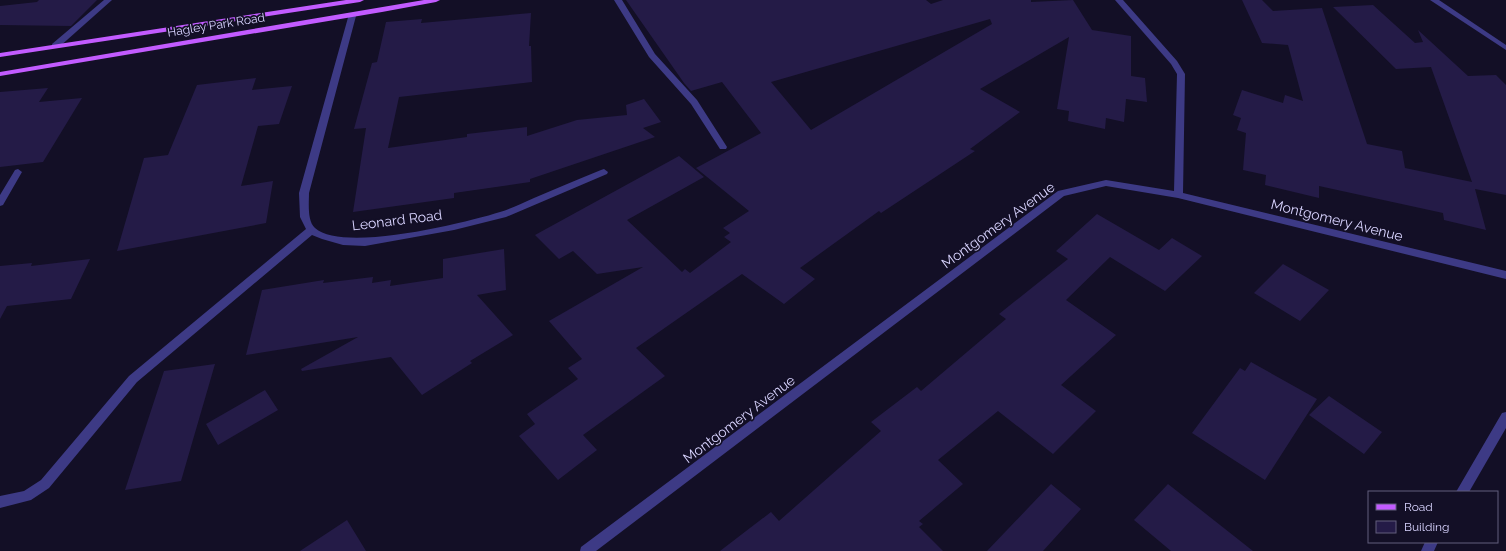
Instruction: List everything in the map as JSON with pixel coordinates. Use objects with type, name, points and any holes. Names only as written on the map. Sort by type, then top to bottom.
[{"type":"main road","name":"Hagley Park Road","points":[[0,55],[360,0]]},
{"type":"main road","name":"Hagley Park Road","points":[[0,74],[153,47],[352,16],[436,0]]},
{"type":"street","points":[[55,46],[108,0]]},
{"type":"street","points":[[618,0],[652,55],[694,102],[723,147]]},
{"type":"street","points":[[1119,0],[1174,63],[1180,74],[1178,195]]},
{"type":"street","points":[[1434,0],[1506,48]]},
{"type":"street","points":[[0,502],[27,496],[45,484],[133,379],[312,230],[305,217],[304,193],[352,16]]},
{"type":"street","points":[[0,203],[18,172]]},
{"type":"street","name":"Leonard Road","points":[[312,230],[324,237],[343,241],[365,242],[454,227],[503,215],[604,172]]},
{"type":"street","name":"Montgomery Avenue","points":[[586,551],[1061,193],[1106,183],[1178,195],[1506,275]]},
{"type":"street","points":[[1463,491],[1506,417]]},
{"type":"building","points":[[39,0],[97,0],[71,26],[0,25],[0,6],[37,2]]},
{"type":"building","points":[[626,0],[926,0],[931,4],[943,0],[1031,0],[1031,2],[1073,0],[1092,30],[1131,36],[1131,76],[1145,78],[1147,102],[1126,99],[1124,122],[1106,118],[1105,129],[1068,121],[1069,111],[1057,109],[1069,37],[980,89],[1020,112],[970,149],[975,151],[881,213],[879,211],[800,268],[815,279],[784,304],[742,274],[636,348],[665,376],[583,435],[597,450],[558,480],[519,436],[535,424],[527,414],[578,379],[568,368],[582,359],[549,321],[643,267],[597,274],[573,251],[559,259],[535,235],[679,156],[704,177],[627,220],[682,272],[685,269],[690,273],[731,242],[724,237],[730,233],[723,228],[749,211],[696,168],[761,133],[722,82],[691,91]],"holes":[[[990,19],[992,24],[811,130],[771,82]]]},
{"type":"building","points":[[1242,0],[1262,0],[1273,11],[1322,8],[1367,144],[1402,151],[1405,168],[1472,182],[1431,67],[1396,69],[1333,7],[1373,5],[1415,43],[1423,42],[1418,30],[1468,76],[1496,75],[1506,85],[1506,195],[1475,189],[1486,230],[1444,220],[1443,213],[1319,186],[1319,198],[1265,185],[1266,175],[1243,170],[1246,133],[1237,130],[1241,118],[1233,115],[1242,90],[1283,103],[1285,95],[1303,101],[1288,45],[1262,43]]},
{"type":"building","points":[[531,13],[529,46],[531,46],[532,82],[399,97],[388,148],[467,137],[467,134],[527,127],[527,136],[577,120],[627,115],[626,105],[644,99],[661,122],[643,128],[655,137],[530,179],[530,182],[454,193],[454,198],[353,212],[366,128],[354,129],[372,63],[377,62],[386,22],[422,19],[421,23]]},
{"type":"building","points":[[256,78],[252,90],[292,86],[279,124],[258,126],[241,186],[273,181],[266,223],[117,251],[144,158],[168,155],[197,85]]},
{"type":"building","points":[[48,88],[39,102],[82,98],[43,162],[0,167],[0,92]]},
{"type":"building","points":[[1097,214],[1159,250],[1172,238],[1202,256],[1165,291],[1110,257],[1066,300],[1116,335],[1061,385],[1096,411],[1053,454],[998,411],[938,460],[963,484],[919,521],[923,524],[919,527],[943,551],[720,551],[771,512],[779,521],[881,431],[871,422],[917,387],[921,391],[1006,319],[999,314],[1068,259],[1056,251]]},
{"type":"building","points":[[504,249],[506,290],[477,295],[513,335],[470,361],[472,363],[422,395],[391,357],[302,371],[301,369],[358,337],[246,355],[262,290],[324,280],[323,283],[373,277],[372,283],[391,280],[390,286],[443,278],[443,259]]},
{"type":"building","points":[[90,259],[71,299],[7,306],[0,319],[0,266],[32,263],[31,266]]},
{"type":"building","points":[[1283,264],[1329,290],[1300,321],[1254,293]]},
{"type":"building","points":[[1251,362],[1317,399],[1265,480],[1192,433],[1240,368],[1245,371]]},
{"type":"building","points":[[215,364],[181,481],[125,490],[164,371]]},
{"type":"building","points":[[265,390],[278,410],[218,445],[206,424]]},
{"type":"building","points":[[1329,396],[1382,432],[1364,454],[1309,415]]},
{"type":"building","points":[[1051,484],[1081,509],[1043,551],[987,551]]},
{"type":"building","points":[[1168,484],[1253,551],[1171,551],[1134,520]]},
{"type":"building","points":[[347,520],[366,551],[300,551]]}]
